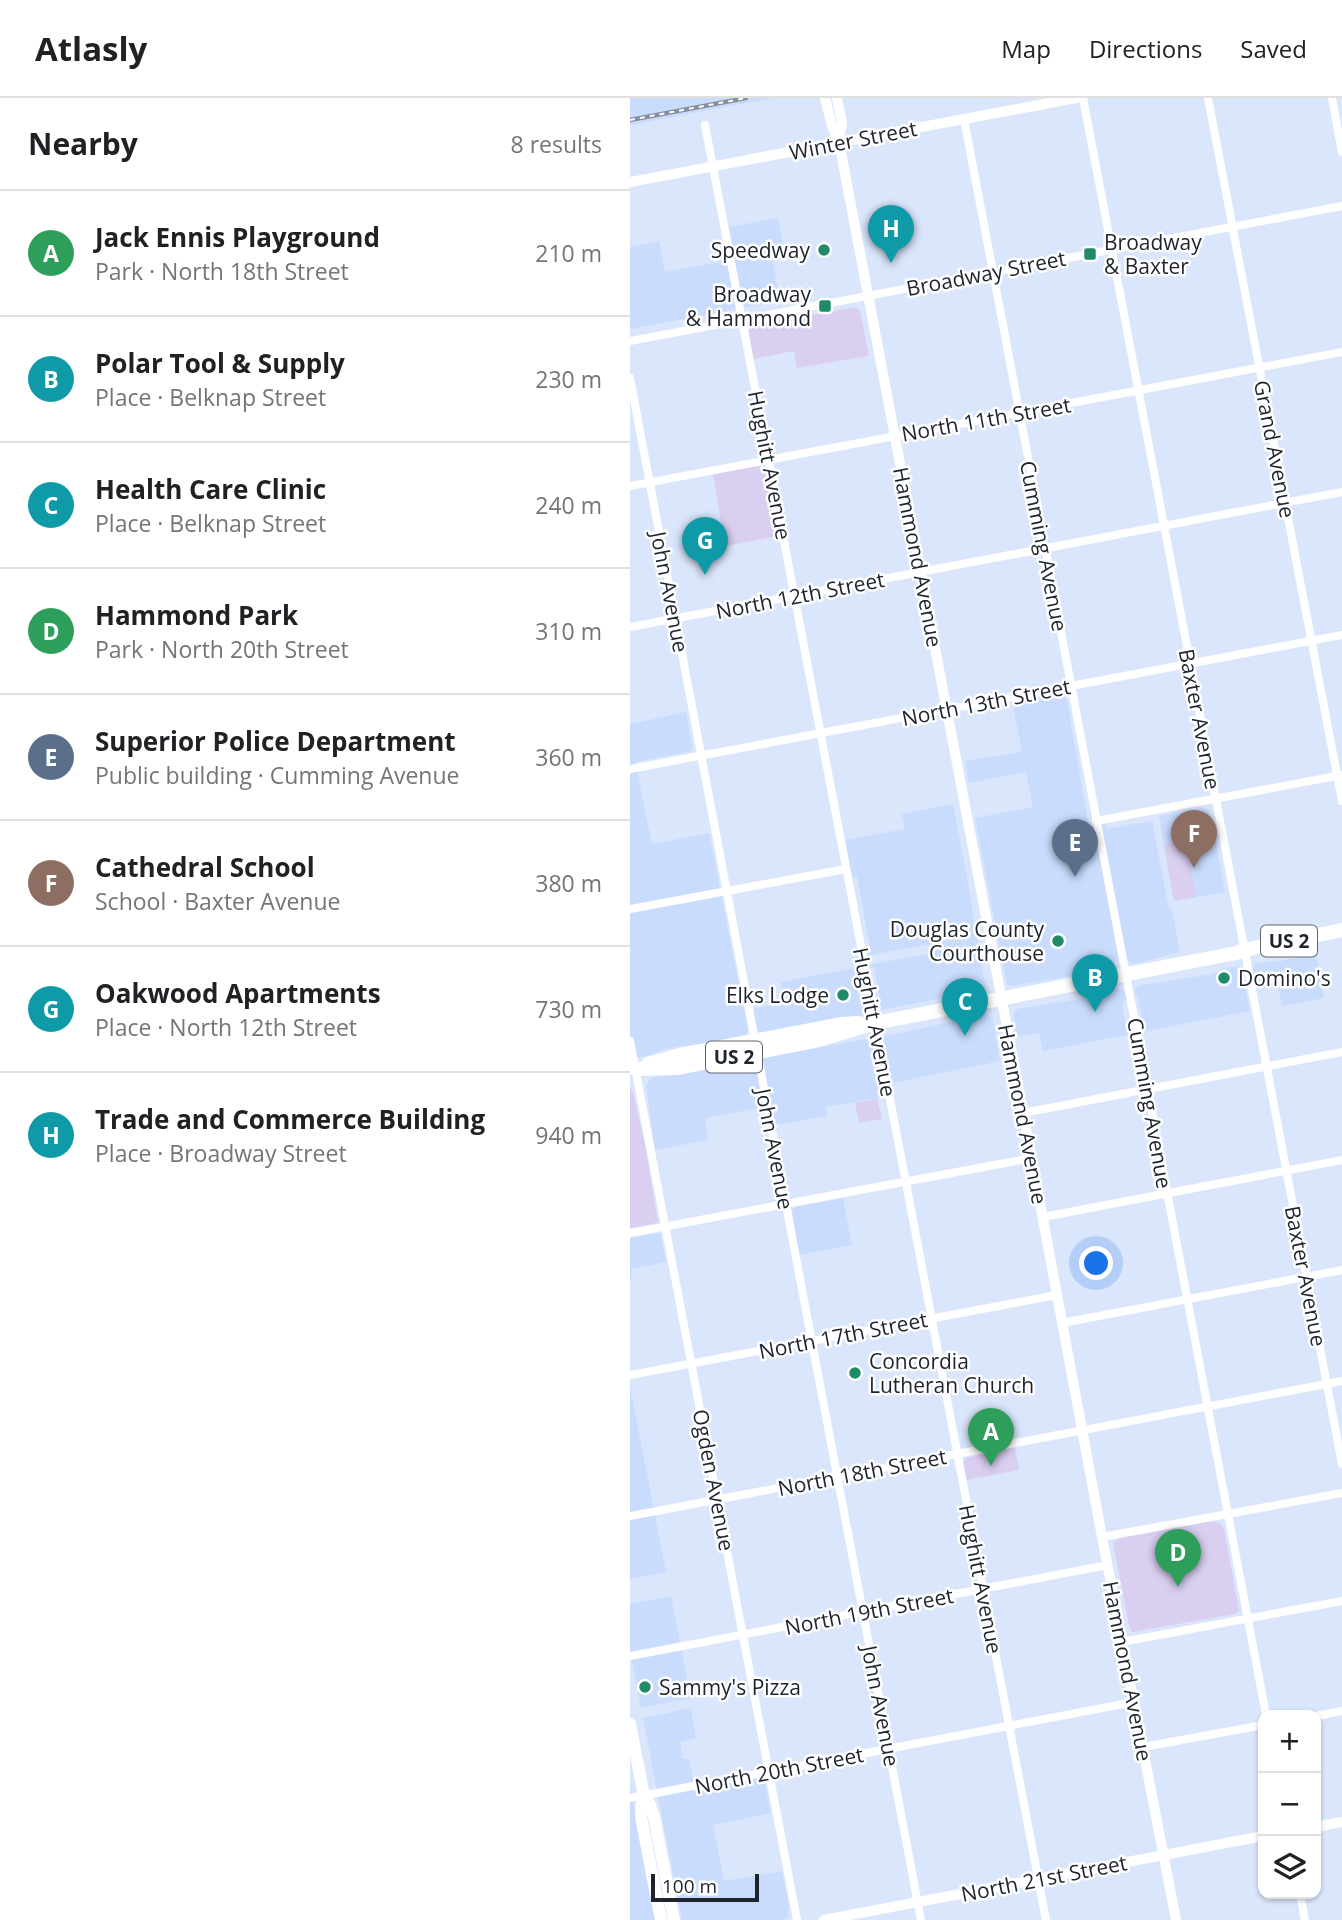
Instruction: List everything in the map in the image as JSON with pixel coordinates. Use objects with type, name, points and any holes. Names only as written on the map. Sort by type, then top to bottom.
[{"type":"highway","name":"US 2","points":[[633,1069],[678,1068],[755,1046],[827,1038],[875,1023],[1242,953],[1342,930]]},
{"type":"highway","name":"US 2","points":[[1242,953],[1254,956],[1342,940]]},
{"type":"main road","points":[[630,1724],[644,1796],[654,1816],[674,1920]]},
{"type":"main road","points":[[644,1796],[640,1812],[661,1920]]},
{"type":"street","name":"Hammond Avenue","points":[[825,98],[839,142],[1102,1537],[1177,1920]]},
{"type":"street","name":"Hammond Avenue","points":[[837,98],[842,125],[839,142]]},
{"type":"street","name":"Winter Street","points":[[630,182],[1076,98]]},
{"type":"street","name":"Baxter Avenue","points":[[1083,98],[1216,798],[1242,953],[1342,1464]]},
{"type":"street","name":"Grand Avenue","points":[[1208,98],[1340,775],[1342,801]]},
{"type":"street","points":[[1332,98],[1342,152]]},
{"type":"street","name":"Cumming Avenue","points":[[964,119],[1265,1710]]},
{"type":"street","name":"Hughitt Avenue","points":[[705,125],[1046,1920]]},
{"type":"street","name":"Broadway Street","points":[[630,341],[1342,206]]},
{"type":"street","name":"North 11th Street","points":[[630,486],[1342,352]]},
{"type":"street","name":"John Avenue","points":[[630,379],[921,1920]]},
{"type":"street","name":"North 12th Street","points":[[630,627],[1342,492]]},
{"type":"street","name":"North 13th Street","points":[[630,769],[1342,635]]},
{"type":"street","points":[[1096,821],[1340,775]]},
{"type":"street","points":[[630,909],[846,869]]},
{"type":"street","name":"Ogden Avenue","points":[[630,1041],[633,1069],[666,1227],[797,1920]]},
{"type":"street","points":[[1023,1113],[1342,1052]]},
{"type":"street","points":[[630,1233],[1032,1158]]},
{"type":"street","points":[[1043,1217],[1342,1160]]},
{"type":"street","points":[[1062,1323],[1342,1270]]},
{"type":"street","name":"North 17th Street","points":[[630,1375],[1057,1294]]},
{"type":"street","name":"North 18th Street","points":[[630,1516],[1342,1381]]},
{"type":"street","points":[[1102,1537],[1342,1493]]},
{"type":"street","name":"North 19th Street","points":[[630,1656],[1108,1565]]},
{"type":"street","points":[[1122,1642],[1342,1601]]},
{"type":"street","name":"North 20th Street","points":[[630,1798],[1134,1702]]},
{"type":"street","points":[[1321,1715],[1342,1711]]},
{"type":"street","points":[[1143,1747],[1258,1727]]},
{"type":"street","points":[[1321,1826],[1342,1822]]},
{"type":"street","name":"North 21st Street","points":[[824,1920],[1258,1837]]},
{"type":"street","points":[[1301,1899],[1305,1920]]},
{"type":"shaded area","points":[[630,98],[773,98],[630,125]]},
{"type":"shaded area","points":[[778,218],[783,243],[770,246],[780,301],[630,329],[630,247],[659,241],[665,272],[735,259],[729,227]]},
{"type":"shaded area","points":[[855,307],[860,311],[869,356],[797,368],[794,351],[753,359],[750,327]]},
{"type":"shaded area","points":[[756,465],[764,467],[778,536],[725,546],[713,474]]},
{"type":"shaded area","points":[[1063,693],[1067,700],[1089,827],[1106,824],[1107,829],[1152,821],[1180,952],[1134,964],[1127,959],[1115,961],[1114,967],[1110,969],[1012,986],[1008,985],[1006,980],[975,818],[1033,807],[1026,772],[969,783],[965,761],[1022,752],[1012,700]]},
{"type":"shaded area","points":[[686,712],[692,751],[636,762],[643,801],[652,844],[709,833],[748,1030],[745,1036],[709,1044],[664,1049],[630,1059],[630,724]]},
{"type":"shaded area","points":[[953,804],[987,988],[981,993],[881,1010],[876,1006],[879,996],[874,968],[868,968],[868,965],[932,953],[930,944],[866,956],[871,952],[857,877],[852,877],[845,840],[905,829],[902,814]]},
{"type":"shaded area","points":[[1203,808],[1209,810],[1211,815],[1225,892],[1174,901],[1159,816]]},
{"type":"shaded area","points":[[1186,841],[1196,897],[1174,901],[1164,845]]},
{"type":"shaded area","points":[[1316,954],[1324,998],[1282,1006],[1278,986],[1258,989],[1252,970],[1255,963]]},
{"type":"shaded area","points":[[1240,966],[1245,971],[1244,981],[1250,1011],[1141,1032],[1139,1001],[1134,991],[1138,986],[1212,974]]},
{"type":"shaded area","points":[[860,967],[864,1000],[868,1008],[865,1015],[785,1027],[772,1033],[757,1031],[752,1009],[784,1003],[781,982]]},
{"type":"shaded area","points":[[1119,989],[1126,994],[1127,999],[1122,1003],[1127,1032],[1132,1034],[1043,1051],[1039,1033],[1017,1036],[1013,1016],[1017,1009],[1097,996]]},
{"type":"shaded area","points":[[987,1014],[993,1019],[1000,1061],[882,1085],[884,1097],[826,1107],[827,1116],[775,1125],[770,1106],[705,1118],[708,1140],[655,1150],[646,1085],[650,1078],[905,1032]]},
{"type":"shaded area","points":[[630,1087],[645,1145],[658,1222],[630,1228]]},
{"type":"shaded area","points":[[877,1099],[882,1119],[859,1123],[855,1103]]},
{"type":"shaded area","points":[[843,1198],[852,1245],[799,1255],[792,1209]]},
{"type":"shaded area","points":[[660,1233],[666,1262],[631,1269],[630,1279],[630,1238]]},
{"type":"shaded area","points":[[630,1387],[666,1572],[630,1579]]},
{"type":"shaded area","points":[[1015,1448],[1019,1470],[966,1480],[963,1462],[966,1458]]},
{"type":"shaded area","points":[[1213,1521],[1221,1524],[1224,1529],[1239,1611],[1235,1614],[1132,1632],[1113,1542],[1121,1538]]},
{"type":"shaded area","points":[[671,1596],[691,1698],[641,1708],[630,1651],[630,1604]]},
{"type":"shaded area","points":[[691,1708],[696,1738],[680,1742],[683,1759],[689,1759],[696,1789],[763,1778],[771,1813],[713,1825],[724,1881],[782,1871],[789,1907],[787,1918],[682,1920],[643,1718]]},
{"type":"shaded area","points":[[630,1786],[638,1827],[656,1920],[630,1920]]},
{"type":"railway","points":[[630,120],[746,98]]},
{"type":"place","name":"Speedway","points":[[824,250]]},
{"type":"place","name":"Broadway & Baxter","points":[[1090,254]]},
{"type":"place","name":"Trade and Commerce Building","points":[[891,263]]},
{"type":"place","name":"Broadway & Hammond","points":[[825,306]]},
{"type":"place","name":"Oakwood Apartments","points":[[705,575]]},
{"type":"place","name":"Cathedral School","points":[[1194,868]]},
{"type":"place","name":"Superior Police Department","points":[[1075,877]]},
{"type":"place","name":"Douglas County Courthouse","points":[[1058,941]]},
{"type":"place","name":"Domino's","points":[[1224,978]]},
{"type":"place","name":"Elks Lodge","points":[[843,995]]},
{"type":"place","name":"Polar Tool & Supply","points":[[1095,1012]]},
{"type":"place","name":"Health Care Clinic","points":[[965,1036]]},
{"type":"place","name":"Concordia Lutheran Church","points":[[855,1373]]},
{"type":"place","name":"Jack Ennis Playground","points":[[991,1466]]},
{"type":"place","name":"Hammond Park","points":[[1178,1587]]},
{"type":"place","name":"Sammy's Pizza","points":[[645,1687]]}]
